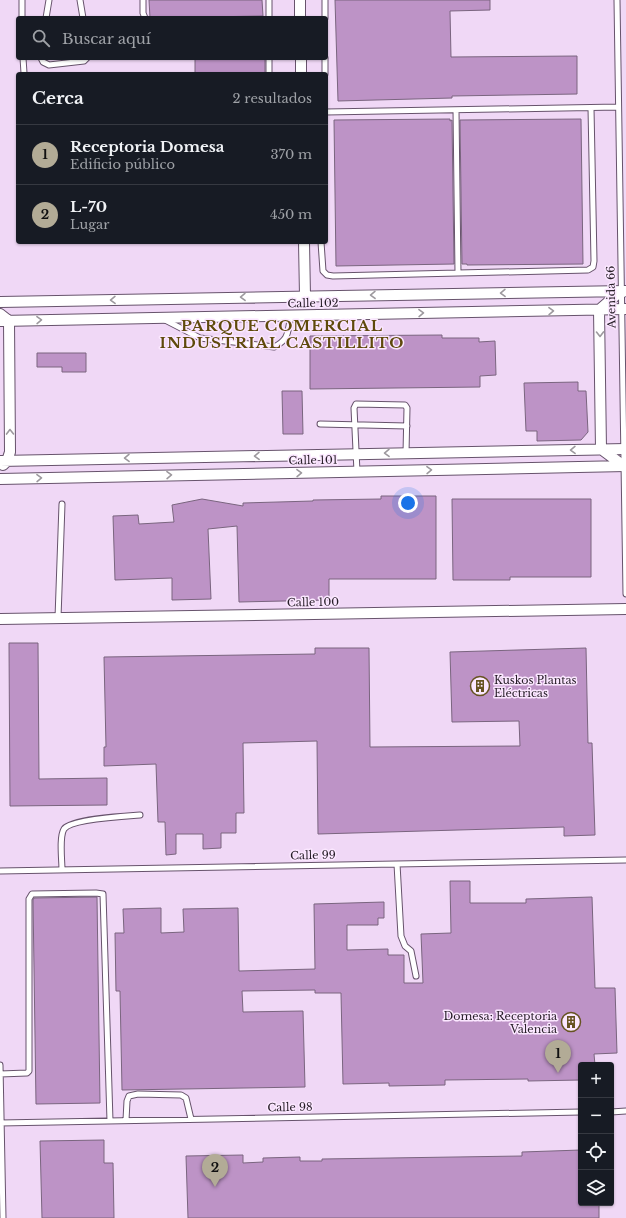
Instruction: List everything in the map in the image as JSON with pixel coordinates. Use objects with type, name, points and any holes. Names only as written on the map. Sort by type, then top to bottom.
[{"type":"street","points":[[300,0],[300,16]]},
{"type":"street","points":[[301,60],[301,72]]},
{"type":"street","points":[[304,244],[306,296]]},
{"type":"street","points":[[624,292],[599,310],[601,449],[625,466]]},
{"type":"street","name":"Calle 102","points":[[0,302],[624,292]]},
{"type":"street","name":"Calle 102","points":[[4,321],[624,309]]},
{"type":"street","points":[[0,314],[4,321],[10,452],[2,463]]},
{"type":"street","name":"Calle 101","points":[[2,463],[625,449]]},
{"type":"street","name":"Calle 101","points":[[0,479],[625,466]]},
{"type":"street","name":"Calle 100","points":[[0,619],[626,609]]},
{"type":"lane","points":[[22,0],[22,16]]},
{"type":"lane","points":[[46,16],[49,0]]},
{"type":"lane","points":[[80,0],[83,16]]},
{"type":"lane","points":[[143,0],[144,16]]},
{"type":"lane","points":[[268,0],[269,16]]},
{"type":"lane","points":[[325,0],[325,16]]},
{"type":"lane","name":"Avenida 66","points":[[617,0],[618,107],[624,292],[626,594]]},
{"type":"lane","points":[[23,60],[24,72]]},
{"type":"lane","points":[[42,60],[42,62],[49,65],[85,60]]},
{"type":"lane","points":[[269,60],[269,72]]},
{"type":"lane","points":[[325,60],[325,72]]},
{"type":"lane","points":[[328,112],[618,107]]},
{"type":"lane","points":[[321,244],[321,264],[323,271],[327,275],[333,276],[588,270],[592,267],[594,261],[591,108]]},
{"type":"lane","points":[[456,110],[458,273]]},
{"type":"lane","points":[[161,318],[200,338],[274,348],[283,343],[291,316]]},
{"type":"lane","points":[[357,472],[354,408],[356,404],[405,405],[407,408],[406,453]]},
{"type":"lane","points":[[320,424],[407,426]]},
{"type":"lane","points":[[58,618],[62,504]]},
{"type":"lane","points":[[62,870],[61,837],[64,829],[68,825],[80,821],[140,814]]},
{"type":"lane","name":"Calle 99","points":[[0,871],[626,860]]},
{"type":"lane","points":[[397,864],[401,936],[405,946],[411,951],[416,976]]},
{"type":"lane","points":[[0,1074],[27,1073],[28,1071],[29,898],[32,894],[96,892],[103,894],[110,1121]]},
{"type":"lane","points":[[0,1066],[3,1218]]},
{"type":"lane","points":[[126,1120],[127,1101],[129,1096],[138,1094],[181,1095],[186,1098],[191,1119]]},
{"type":"lane","points":[[614,1112],[626,1111]]},
{"type":"lane","name":"Calle 98","points":[[1,1123],[578,1112]]},
{"type":"building","points":[[149,0],[262,0],[263,16],[150,16]]},
{"type":"building","points":[[335,0],[490,0],[490,10],[450,11],[451,57],[577,56],[577,94],[452,96],[452,98],[338,101]]},
{"type":"building","points":[[195,60],[265,60],[265,72],[195,72]]},
{"type":"building","points":[[450,119],[450,121],[452,120],[454,264],[336,266],[334,120]]},
{"type":"building","points":[[581,119],[583,264],[462,264],[460,120]]},
{"type":"building","points":[[442,335],[442,338],[479,338],[479,342],[495,341],[496,375],[480,376],[480,387],[310,389],[310,336]]},
{"type":"building","points":[[37,353],[86,353],[86,372],[62,372],[62,367],[37,367]]},
{"type":"building","points":[[578,382],[578,391],[586,391],[588,432],[581,440],[537,441],[537,431],[526,431],[524,383]]},
{"type":"building","points":[[282,391],[302,391],[303,434],[283,434]]},
{"type":"building","points":[[381,496],[436,496],[436,579],[329,579],[329,600],[239,602],[237,526],[208,529],[211,599],[172,600],[172,578],[115,580],[113,516],[138,515],[139,524],[174,522],[172,505],[202,499],[243,506],[243,503],[381,499]]},
{"type":"building","points":[[452,499],[591,499],[591,577],[510,577],[510,580],[453,580]]},
{"type":"building","points":[[9,643],[38,643],[39,779],[107,778],[107,805],[10,806]]},
{"type":"building","points":[[315,648],[369,648],[370,747],[520,746],[519,721],[452,722],[450,652],[586,648],[588,743],[592,743],[595,835],[564,836],[564,827],[318,834],[317,741],[243,743],[244,813],[236,813],[236,833],[221,833],[221,848],[203,849],[203,834],[176,834],[176,854],[166,855],[165,822],[158,822],[156,764],[104,766],[104,747],[106,747],[104,657],[315,654]]},
{"type":"building","points":[[450,881],[470,881],[470,903],[526,903],[526,899],[592,897],[595,988],[615,988],[617,1053],[594,1054],[595,1062],[578,1062],[578,1080],[445,1080],[445,1085],[389,1086],[389,1083],[343,1084],[341,993],[315,993],[315,990],[242,991],[243,1012],[303,1011],[305,1087],[122,1090],[120,991],[116,991],[115,933],[124,933],[123,909],[161,908],[161,933],[184,932],[183,909],[238,908],[239,971],[315,969],[314,904],[384,902],[384,918],[378,918],[378,925],[347,925],[347,950],[388,949],[388,955],[404,955],[404,983],[423,983],[421,934],[451,933]]},
{"type":"building","points":[[97,897],[100,1103],[36,1104],[33,900],[34,898]]},
{"type":"building","points":[[104,1140],[104,1163],[113,1163],[114,1218],[42,1218],[40,1141]]},
{"type":"building","points":[[578,1150],[578,1206],[599,1206],[599,1218],[188,1218],[186,1156],[243,1155],[243,1163],[263,1162],[263,1158],[300,1157],[300,1161],[322,1161],[322,1159],[522,1156],[522,1152]]},
{"type":"place","name":"Kuskos Plantas Eléctricas","points":[[480,686]]},
{"type":"place","name":"Domesa: Receptoria Valencia","points":[[571,1022]]},
{"type":"place","name":"Receptoria Domesa","points":[[558,1073]]},
{"type":"place","name":"L-70","points":[[215,1187]]},
{"type":"district","name":"PARQUE COMERCIAL INDUSTRIAL CASTILLITO","points":[[282,334]]}]
